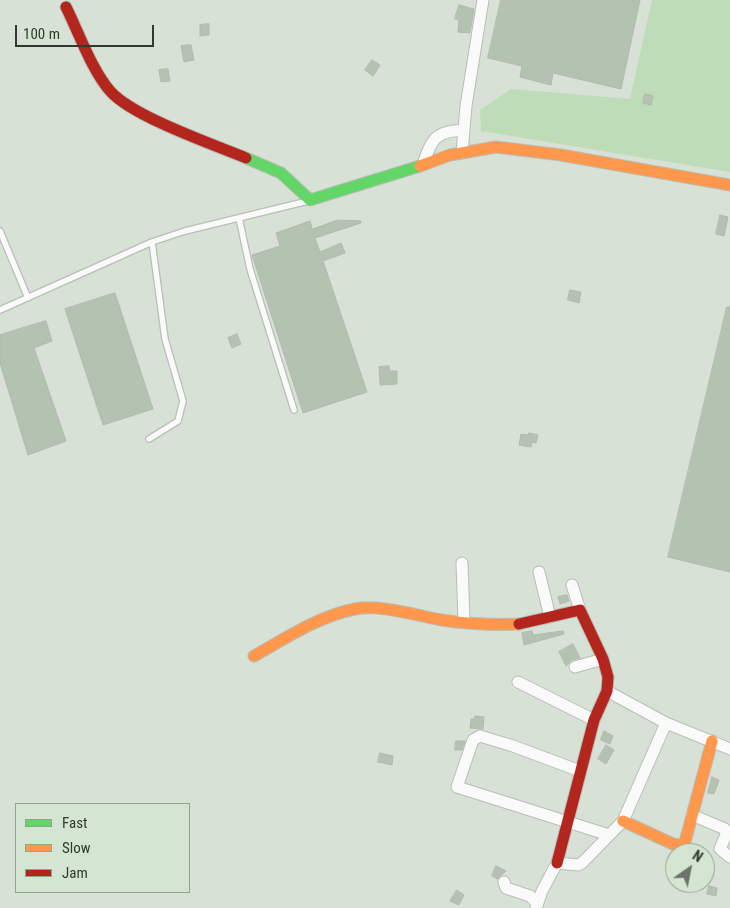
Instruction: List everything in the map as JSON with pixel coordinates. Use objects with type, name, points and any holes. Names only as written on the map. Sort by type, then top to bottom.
[{"type":"street","points":[[462,153],[472,65],[483,0]]},
{"type":"street","points":[[66,7],[102,79],[111,92],[120,100],[157,120],[281,173],[310,200],[393,176],[423,164],[462,153],[496,147],[730,185]]},
{"type":"street","points":[[423,164],[429,147],[440,134],[464,130]]},
{"type":"street","points":[[462,563],[464,621]]},
{"type":"street","points":[[539,572],[550,617]]},
{"type":"street","points":[[536,906],[558,863],[570,822],[580,771],[594,720],[607,691],[608,677],[603,659],[580,610],[572,585]]},
{"type":"street","points":[[254,656],[312,624],[356,608],[411,612],[442,620],[500,625],[522,624],[580,610]]},
{"type":"street","points":[[575,667],[603,659]]},
{"type":"street","points":[[518,682],[594,720]]},
{"type":"street","points":[[607,691],[666,723],[730,749]]},
{"type":"street","points":[[558,863],[582,863],[623,821],[666,723]]},
{"type":"street","points":[[580,771],[480,736],[473,740],[457,787],[608,835]]},
{"type":"street","points":[[623,821],[680,845],[686,840],[712,741]]},
{"type":"street","points":[[692,815],[725,830],[726,837],[720,849],[730,856]]},
{"type":"street","points":[[504,882],[506,888],[530,896],[536,906]]},
{"type":"lane","points":[[0,310],[152,242],[310,200]]},
{"type":"lane","points":[[239,218],[250,269],[294,410]]},
{"type":"lane","points":[[0,231],[28,298]]},
{"type":"lane","points":[[149,439],[178,422],[183,401],[165,339],[152,242]]},
{"type":"green space","points":[[652,0],[730,0],[730,172],[481,131],[480,110],[511,89],[630,99]]},
{"type":"building","points":[[501,0],[640,0],[621,89],[553,73],[551,85],[520,77],[522,66],[488,58]]},
{"type":"building","points":[[459,5],[474,9],[470,33],[458,32],[459,20],[455,19]]},
{"type":"building","points":[[209,24],[209,35],[200,36],[200,25]]},
{"type":"building","points":[[191,45],[194,60],[184,62],[181,46]]},
{"type":"building","points":[[372,60],[380,65],[373,76],[365,70]]},
{"type":"building","points":[[168,69],[170,81],[161,82],[159,70]]},
{"type":"building","points":[[645,94],[653,96],[651,105],[643,103]]},
{"type":"building","points":[[720,215],[728,217],[724,236],[716,234]]},
{"type":"building","points":[[338,220],[361,221],[361,223],[315,238],[320,252],[341,243],[345,253],[323,261],[367,392],[303,413],[252,255],[280,246],[276,233],[310,221],[312,229]]},
{"type":"building","points":[[570,290],[581,292],[579,303],[568,300]]},
{"type":"building","points":[[115,293],[153,409],[103,425],[65,309]]},
{"type":"building","points":[[727,307],[730,307],[730,572],[668,557]]},
{"type":"building","points":[[46,321],[52,341],[34,348],[66,441],[28,455],[0,363],[0,335]]},
{"type":"building","points":[[237,334],[241,344],[232,348],[228,338]]},
{"type":"building","points":[[389,366],[390,371],[397,371],[397,384],[380,385],[379,367]]},
{"type":"building","points":[[529,433],[538,435],[536,443],[532,442],[531,447],[519,445],[521,434],[529,435]]},
{"type":"building","points":[[567,595],[569,601],[560,604],[558,597]]},
{"type":"building","points":[[532,631],[533,635],[563,631],[564,634],[524,645],[522,633]]},
{"type":"building","points":[[573,644],[580,658],[572,660],[566,666],[559,652]]},
{"type":"building","points":[[475,716],[484,717],[483,729],[470,728],[471,719],[475,719]]},
{"type":"building","points":[[604,731],[613,736],[610,744],[601,740]]},
{"type":"building","points":[[456,741],[465,741],[462,750],[455,750]]},
{"type":"building","points":[[606,745],[614,750],[606,764],[598,759]]},
{"type":"building","points":[[380,753],[393,756],[392,765],[378,762]]},
{"type":"building","points":[[712,777],[719,780],[714,794],[708,793]]},
{"type":"building","points":[[496,866],[506,871],[497,879],[492,876]]},
{"type":"building","points":[[715,888],[717,888],[716,896],[707,894],[715,893]]},
{"type":"building","points":[[457,890],[464,895],[459,905],[450,901]]},
{"type":"traffic: fast","points":[[246,158],[281,173],[310,200],[420,166]]},
{"type":"traffic: slow","points":[[420,166],[450,155],[496,147],[561,155],[730,185]]},
{"type":"traffic: slow","points":[[254,656],[316,622],[355,609],[387,609],[461,622],[519,624]]},
{"type":"traffic: slow","points":[[623,821],[673,844],[680,845],[685,842],[712,741]]},
{"type":"traffic: jam","points":[[66,7],[98,74],[111,92],[137,111],[155,120],[246,158]]},
{"type":"traffic: jam","points":[[519,624],[580,610],[603,659],[608,677],[607,691],[594,720],[557,863]]}]
